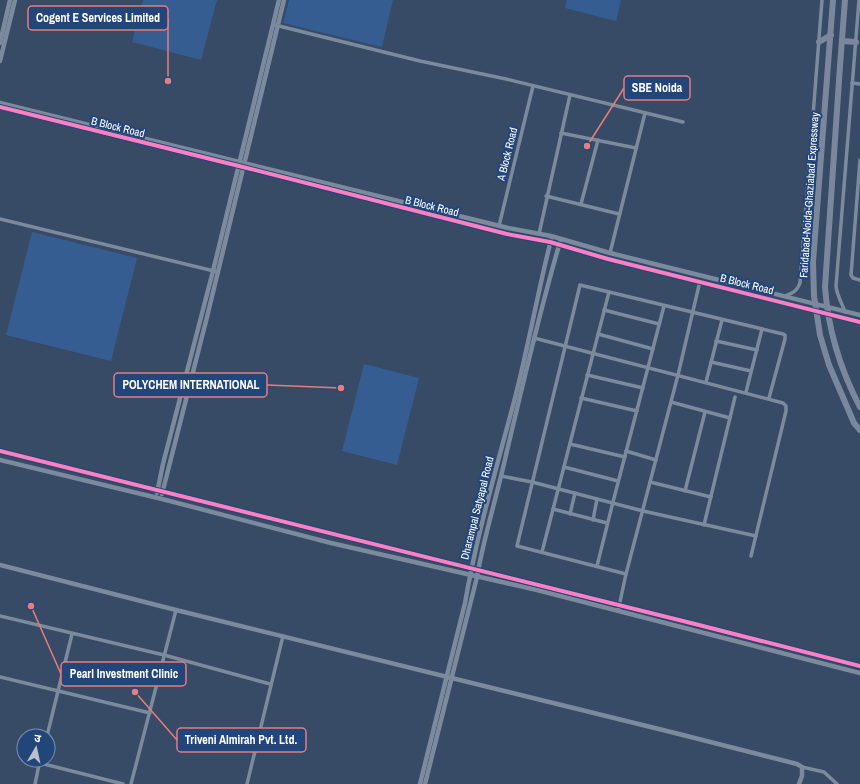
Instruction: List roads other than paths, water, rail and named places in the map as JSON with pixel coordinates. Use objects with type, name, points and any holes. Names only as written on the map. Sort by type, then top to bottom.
[{"type":"main road","name":"Faridabad-Noida-Ghaziabad Expressway","points":[[833,0],[813,262],[814,296],[820,336],[829,365],[854,423],[860,430]]},
{"type":"main road","name":"Faridabad-Noida-Ghaziabad Expressway","points":[[845,0],[825,287],[827,310],[835,347],[849,385],[860,407]]},
{"type":"main road","points":[[819,42],[831,35]]},
{"type":"main road","points":[[842,40],[856,42]]},
{"type":"street","points":[[0,43],[10,0]]},
{"type":"street","points":[[0,61],[15,0]]},
{"type":"street","points":[[162,499],[160,492],[163,464],[215,271],[275,25],[279,0]]},
{"type":"street","points":[[275,25],[284,0]]},
{"type":"street","points":[[784,296],[794,292],[799,287],[800,283],[822,0]]},
{"type":"street","points":[[845,312],[837,294],[836,286],[859,0]]},
{"type":"street","points":[[275,25],[420,61],[506,79],[683,122]]},
{"type":"street","points":[[852,83],[860,84]]},
{"type":"street","name":"A Block Road","points":[[499,226],[532,86]]},
{"type":"street","points":[[539,234],[546,196],[570,95]]},
{"type":"street","name":"B Block Road","points":[[0,103],[241,164],[507,234],[550,242],[860,322]]},
{"type":"street","name":"B Block Road","points":[[0,107],[499,226],[551,236],[610,253],[860,315]]},
{"type":"street","points":[[610,253],[645,113]]},
{"type":"street","points":[[561,133],[636,148]]},
{"type":"street","points":[[581,204],[598,140]]},
{"type":"street","points":[[860,160],[851,275],[853,278],[860,280]]},
{"type":"street","points":[[546,196],[619,214]]},
{"type":"street","points":[[0,219],[215,271]]},
{"type":"street","name":"Dharampal Satyapal Road","points":[[425,784],[465,603],[471,569],[516,392],[551,236]]},
{"type":"street","points":[[854,236],[860,236]]},
{"type":"street","name":"Dharampal Satyapal Road","points":[[420,784],[477,577],[483,545],[502,476],[534,338],[560,239]]},
{"type":"street","points":[[618,611],[626,574],[678,375],[700,281]]},
{"type":"street","points":[[626,574],[517,546],[580,285],[783,334],[785,337],[770,398]]},
{"type":"street","points":[[542,552],[609,292]]},
{"type":"street","points":[[597,566],[612,502],[664,306]]},
{"type":"street","points":[[604,310],[659,324]]},
{"type":"street","points":[[706,382],[722,320]]},
{"type":"street","points":[[746,392],[750,371],[762,329]]},
{"type":"street","points":[[598,334],[653,349]]},
{"type":"street","points":[[534,338],[770,398],[783,403],[786,406],[751,556]]},
{"type":"street","points":[[716,341],[757,350]]},
{"type":"street","points":[[711,362],[750,371]]},
{"type":"street","points":[[588,375],[643,388]]},
{"type":"street","points":[[704,525],[735,397]]},
{"type":"street","points":[[582,398],[637,411]]},
{"type":"street","points":[[671,402],[730,418]]},
{"type":"street","points":[[685,491],[705,412]]},
{"type":"street","points":[[570,444],[624,457]]},
{"type":"street","points":[[626,451],[656,460]]},
{"type":"street","points":[[0,452],[860,666]]},
{"type":"street","points":[[0,460],[162,499],[331,543],[538,590],[860,673]]},
{"type":"street","points":[[564,467],[618,481]]},
{"type":"street","points":[[502,476],[532,482],[643,511],[756,536]]},
{"type":"street","points":[[650,482],[711,497]]},
{"type":"street","points":[[156,498],[160,492]]},
{"type":"street","points":[[570,514],[575,493]]},
{"type":"street","points":[[593,520],[597,499]]},
{"type":"street","points":[[553,509],[608,523]]},
{"type":"street","points":[[0,565],[797,764],[802,767],[824,772],[837,784]]},
{"type":"street","points":[[131,784],[176,610]]},
{"type":"street","points":[[0,616],[164,655],[270,684]]},
{"type":"street","points":[[49,728],[72,634]]},
{"type":"street","points":[[247,784],[270,684],[283,636]]},
{"type":"street","points":[[0,682],[1,677],[150,713]]},
{"type":"street","points":[[56,766],[123,784]]},
{"type":"street","points":[[799,784],[802,776],[802,767]]},
{"type":"street","points":[[35,784],[39,768]]},
{"type":"place","name":"Cogent E Services Limited","points":[[168,81]]},
{"type":"place","name":"SBE Noida","points":[[587,146]]},
{"type":"place","name":"POLYCHEM INTERNATIONAL","points":[[341,388]]},
{"type":"place","name":"Pearl Investment Clinic","points":[[31,606]]},
{"type":"place","name":"Triveni Almirah Pvt. Ltd.","points":[[135,692]]}]
